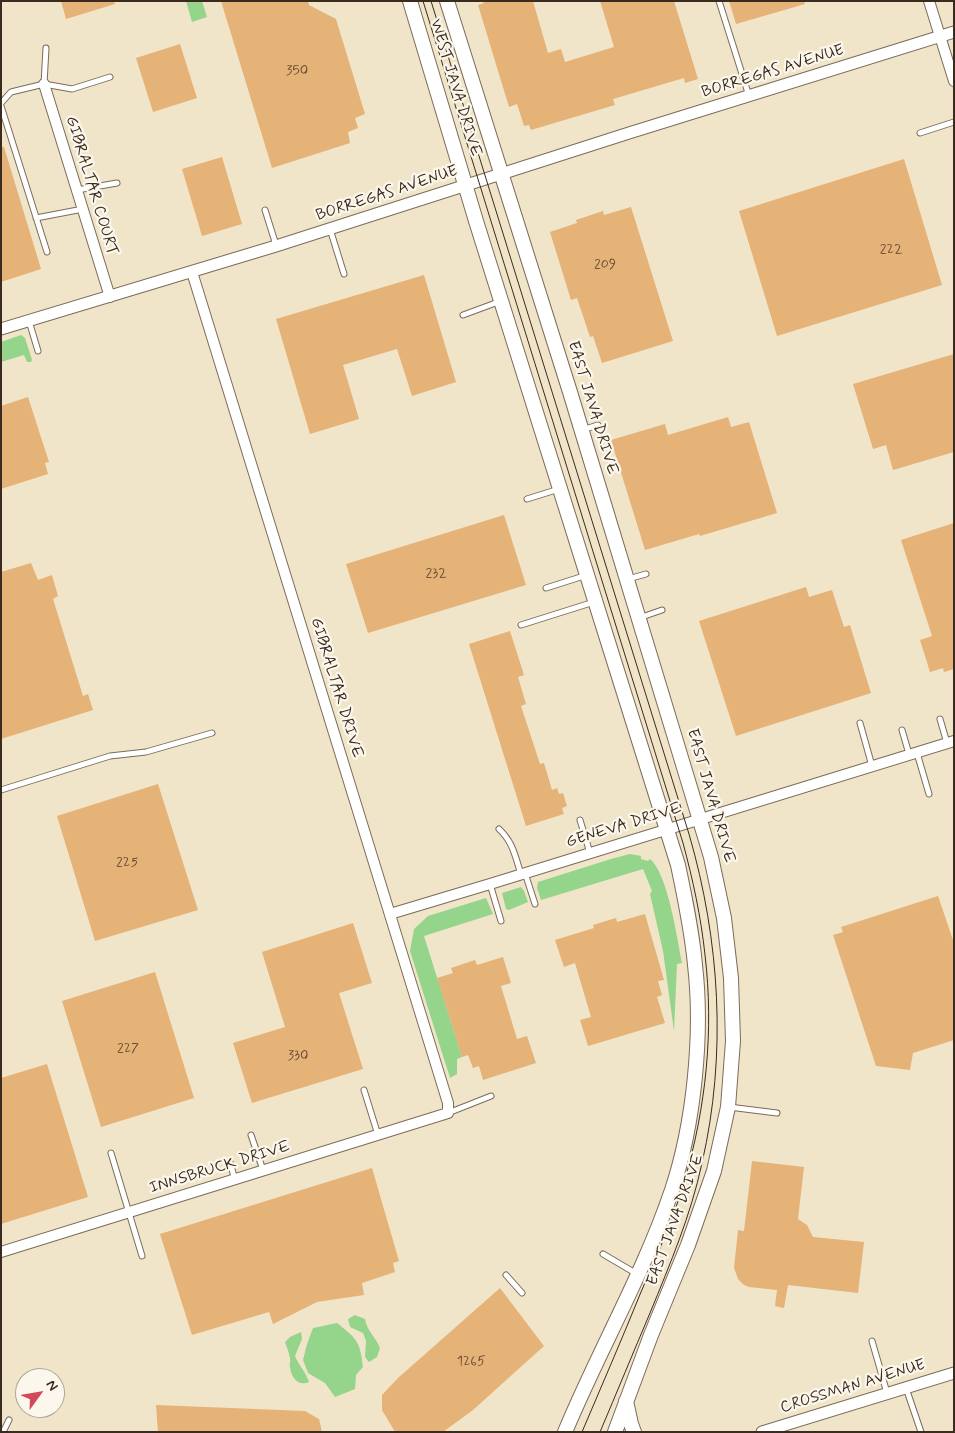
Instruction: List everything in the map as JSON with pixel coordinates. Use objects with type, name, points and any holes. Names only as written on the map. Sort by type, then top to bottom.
[{"type":"main road","name":"WEST JAVA DRIVE","points":[[410,1],[466,186]]},
{"type":"main road","name":"WEST JAVA DRIVE","points":[[447,1],[501,174]]},
{"type":"main road","name":"EAST JAVA DRIVE","points":[[501,174],[700,819],[724,918],[731,978],[733,1041],[728,1107],[714,1171],[688,1245],[615,1432]]},
{"type":"main road","name":"EAST JAVA DRIVE","points":[[466,186],[678,865],[696,967],[698,1022],[694,1079],[686,1134],[672,1188],[652,1241],[565,1432]]},
{"type":"main road","points":[[626,1400],[630,1424],[634,1432]]},
{"type":"street","points":[[929,1],[954,81]]},
{"type":"street","name":"BORREGAS AVENUE","points":[[1,329],[276,246],[954,32]]},
{"type":"street","name":"GIBRALTAR COURT","points":[[44,84],[110,296]]},
{"type":"street","name":"GIBRALTAR DRIVE","points":[[192,272],[448,1103],[448,1113]]},
{"type":"street","name":"GENEVA DRIVE","points":[[390,914],[950,742]]},
{"type":"street","name":"INNSBRUCK DRIVE","points":[[1,1252],[448,1113]]},
{"type":"street","name":"CROSSMAN AVENUE","points":[[762,1432],[954,1373]]},
{"type":"lane","points":[[719,1],[749,96]]},
{"type":"lane","points":[[44,84],[46,48]]},
{"type":"lane","points":[[47,252],[1,105],[11,92],[44,84],[72,89],[110,77]]},
{"type":"lane","points":[[920,133],[954,122]]},
{"type":"lane","points":[[77,190],[118,183]]},
{"type":"lane","points":[[36,218],[83,209]]},
{"type":"lane","points":[[265,210],[276,246]]},
{"type":"lane","points":[[330,229],[344,274]]},
{"type":"lane","points":[[462,315],[501,301]]},
{"type":"lane","points":[[29,321],[38,351]]},
{"type":"lane","points":[[581,430],[598,425]]},
{"type":"lane","points":[[527,499],[560,489]]},
{"type":"lane","points":[[627,580],[646,574]]},
{"type":"lane","points":[[546,588],[587,575]]},
{"type":"lane","points":[[521,625],[595,602]]},
{"type":"lane","points":[[638,618],[662,610]]},
{"type":"lane","points":[[940,719],[950,742]]},
{"type":"lane","points":[[860,723],[873,766]]},
{"type":"lane","points":[[902,730],[929,794]]},
{"type":"lane","points":[[1,790],[110,756],[146,752],[212,733]]},
{"type":"lane","points":[[580,820],[590,853]]},
{"type":"lane","points":[[499,828],[511,842],[535,904]]},
{"type":"lane","points":[[490,884],[501,921]]},
{"type":"lane","points":[[364,1090],[378,1135]]},
{"type":"lane","points":[[448,1113],[491,1096]]},
{"type":"lane","points":[[728,1107],[776,1113]]},
{"type":"lane","points":[[251,1135],[263,1171]]},
{"type":"lane","points":[[111,1152],[142,1256]]},
{"type":"lane","points":[[230,1162],[235,1180]]},
{"type":"lane","points":[[603,1254],[637,1274]]},
{"type":"lane","points":[[506,1275],[522,1292]]},
{"type":"lane","points":[[872,1341],[887,1393]]},
{"type":"lane","points":[[906,1387],[921,1432]]},
{"type":"lane","points":[[3,1432],[9,1420]]},
{"type":"green space","points":[[186,1],[202,1],[207,17],[192,22]]},
{"type":"green space","points":[[21,335],[25,338],[31,362],[27,362],[24,355],[1,362],[1,342]]},
{"type":"green space","points":[[630,854],[641,856],[641,859],[648,861],[650,859],[662,878],[671,907],[682,963],[677,964],[674,1031],[663,951],[650,894],[652,891],[643,869],[541,900],[537,888],[538,882]]},
{"type":"green space","points":[[521,887],[528,902],[509,910],[506,909],[502,893]]},
{"type":"green space","points":[[486,898],[493,914],[424,936],[462,1057],[457,1059],[457,1074],[450,1078],[410,951],[414,929],[428,916]]},
{"type":"green space","points":[[355,1315],[365,1319],[367,1327],[380,1348],[377,1357],[369,1362],[365,1357],[366,1341],[363,1333],[350,1327],[348,1319]]},
{"type":"green space","points":[[337,1323],[353,1337],[359,1346],[363,1367],[356,1375],[355,1389],[335,1397],[325,1383],[308,1373],[303,1360],[313,1328]]},
{"type":"green space","points":[[301,1332],[302,1339],[295,1356],[308,1378],[309,1382],[305,1383],[298,1382],[292,1374],[285,1342],[290,1337]]},
{"type":"building","points":[[61,1],[114,1],[115,4],[66,19]]},
{"type":"building","points":[[221,1],[308,1],[309,5],[336,19],[365,114],[355,118],[358,128],[348,132],[350,143],[272,168]]},
{"type":"building","points":[[483,1],[533,1],[548,53],[561,49],[565,62],[614,47],[600,1],[674,1],[698,79],[685,83],[684,78],[613,99],[615,105],[531,130],[529,125],[524,126],[517,104],[509,107],[478,5],[484,3]]},
{"type":"building","points":[[729,1],[804,1],[805,4],[736,24]]},
{"type":"building","points":[[180,44],[197,98],[153,112],[136,58]]},
{"type":"building","points":[[1,147],[4,147],[41,269],[1,282]]},
{"type":"building","points":[[222,157],[242,224],[202,236],[182,169]]},
{"type":"building","points":[[904,159],[942,285],[777,336],[739,211]]},
{"type":"building","points":[[631,207],[673,341],[602,363],[593,336],[590,337],[577,298],[571,300],[550,232],[577,223],[576,220],[603,211],[604,215]]},
{"type":"building","points":[[424,275],[456,382],[412,396],[397,349],[343,365],[359,419],[310,434],[276,319]]},
{"type":"building","points":[[954,354],[954,452],[893,470],[886,445],[873,449],[853,384]]},
{"type":"building","points":[[28,397],[49,462],[45,463],[48,474],[1,489],[1,406]]},
{"type":"building","points":[[728,417],[731,427],[749,422],[777,513],[645,550],[611,440],[665,424],[668,435]]},
{"type":"building","points":[[504,515],[526,585],[368,633],[346,564]]},
{"type":"building","points":[[954,523],[954,669],[944,672],[943,668],[930,672],[920,640],[932,636],[901,540]]},
{"type":"building","points":[[31,563],[38,580],[52,575],[58,596],[53,599],[83,696],[88,694],[93,710],[1,739],[1,572]]},
{"type":"building","points":[[806,587],[809,597],[832,590],[844,627],[850,625],[871,693],[736,736],[699,621]]},
{"type":"building","points":[[510,631],[524,675],[518,677],[526,704],[521,706],[540,764],[544,763],[552,790],[557,788],[559,794],[563,793],[567,806],[562,808],[564,814],[526,826],[469,644]]},
{"type":"building","points":[[158,784],[198,910],[95,941],[57,816]]},
{"type":"building","points":[[938,896],[954,943],[954,1040],[913,1053],[910,1070],[876,1066],[833,935],[843,932],[841,927]]},
{"type":"building","points":[[645,914],[664,980],[658,981],[662,995],[657,997],[665,1023],[588,1046],[580,1020],[591,1017],[575,963],[564,967],[555,940],[594,928],[593,925],[616,918],[617,922]]},
{"type":"building","points":[[353,923],[372,983],[339,993],[363,1069],[252,1103],[233,1043],[285,1027],[262,952]]},
{"type":"building","points":[[503,957],[511,983],[501,986],[517,1039],[527,1036],[536,1063],[483,1080],[479,1066],[473,1068],[468,1055],[462,1057],[437,978],[453,973],[451,968],[475,960],[477,965]]},
{"type":"building","points":[[155,972],[194,1098],[101,1127],[62,1001]]},
{"type":"building","points":[[47,1064],[88,1197],[1,1224],[1,1078]]},
{"type":"building","points":[[752,1161],[804,1167],[798,1219],[807,1225],[813,1237],[864,1242],[858,1293],[788,1285],[784,1308],[775,1306],[777,1290],[749,1287],[738,1279],[734,1268],[738,1230],[744,1231]]},
{"type":"building","points":[[372,1168],[399,1261],[393,1263],[395,1272],[362,1283],[364,1295],[317,1302],[273,1324],[269,1312],[192,1335],[160,1234]]},
{"type":"building","points":[[500,1288],[544,1346],[473,1410],[443,1432],[395,1432],[382,1410],[382,1395],[398,1378]]},
{"type":"building","points":[[156,1405],[305,1411],[319,1419],[322,1432],[158,1432]]},
{"type":"tram line","points":[[423,1],[683,843],[696,899],[705,955],[708,983],[708,1040],[703,1096],[692,1152],[681,1194],[582,1432]]},
{"type":"tram line","points":[[431,1],[689,834],[708,915],[713,956],[717,1039],[715,1081],[702,1163],[686,1220],[672,1258],[600,1432]]}]
